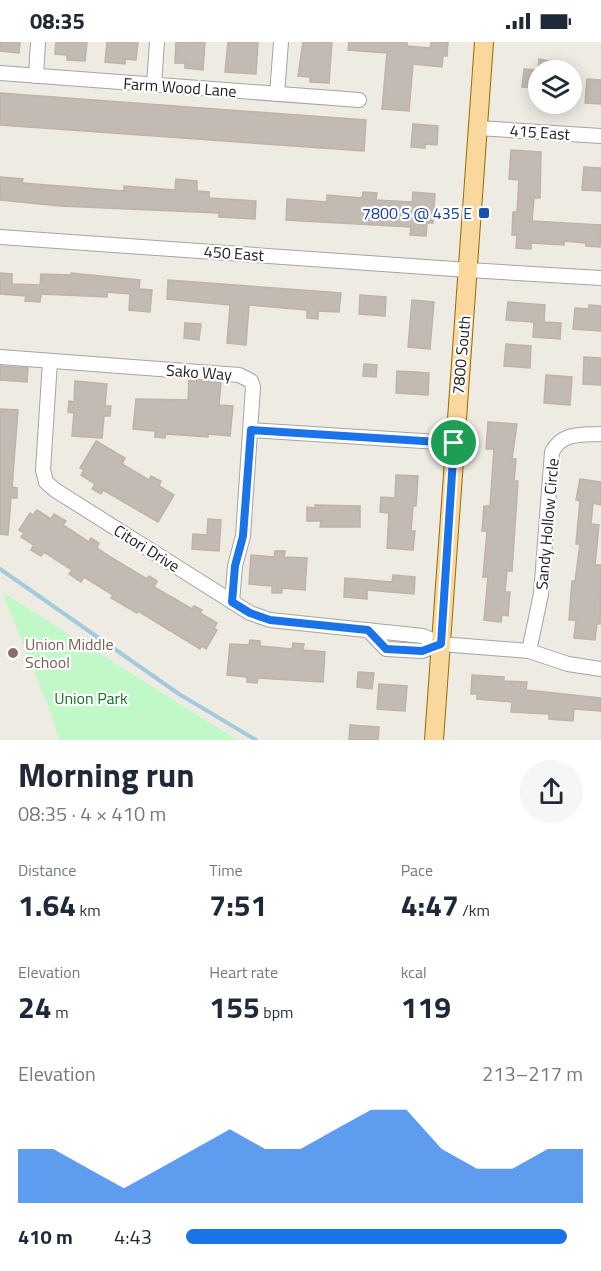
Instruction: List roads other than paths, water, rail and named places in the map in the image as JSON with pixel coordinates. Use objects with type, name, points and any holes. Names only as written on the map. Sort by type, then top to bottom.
[{"type":"main road","name":"7800 South","points":[[434,740],[484,42]]},
{"type":"street","points":[[36,76],[38,42]]},
{"type":"street","points":[[154,85],[157,42]]},
{"type":"street","points":[[277,94],[281,42]]},
{"type":"street","name":"Farm Wood Lane","points":[[0,73],[359,100]]},
{"type":"street","name":"415 East","points":[[478,128],[601,136]]},
{"type":"street","name":"450 East","points":[[0,237],[601,278]]},
{"type":"street","name":"Sako Way","points":[[0,357],[246,377],[253,387],[251,430]]},
{"type":"street","name":"Citori Drive","points":[[50,361],[43,470],[46,482],[250,613],[270,620],[423,636],[441,644],[529,651],[568,664],[601,669]]},
{"type":"street","points":[[232,602],[235,566],[243,536],[251,430],[454,443]]},
{"type":"street","name":"Sandy Hollow Circle","points":[[529,651],[541,594],[552,452],[557,442],[566,436],[601,434]]},
{"type":"waterway","points":[[0,569],[179,694],[256,740]]},
{"type":"place","name":"7800 S @ 435 E","points":[[484,213]]},
{"type":"place","name":"Union Middle School","points":[[13,653]]},
{"type":"park label","name":"Union Park","points":[[91,698]]}]
